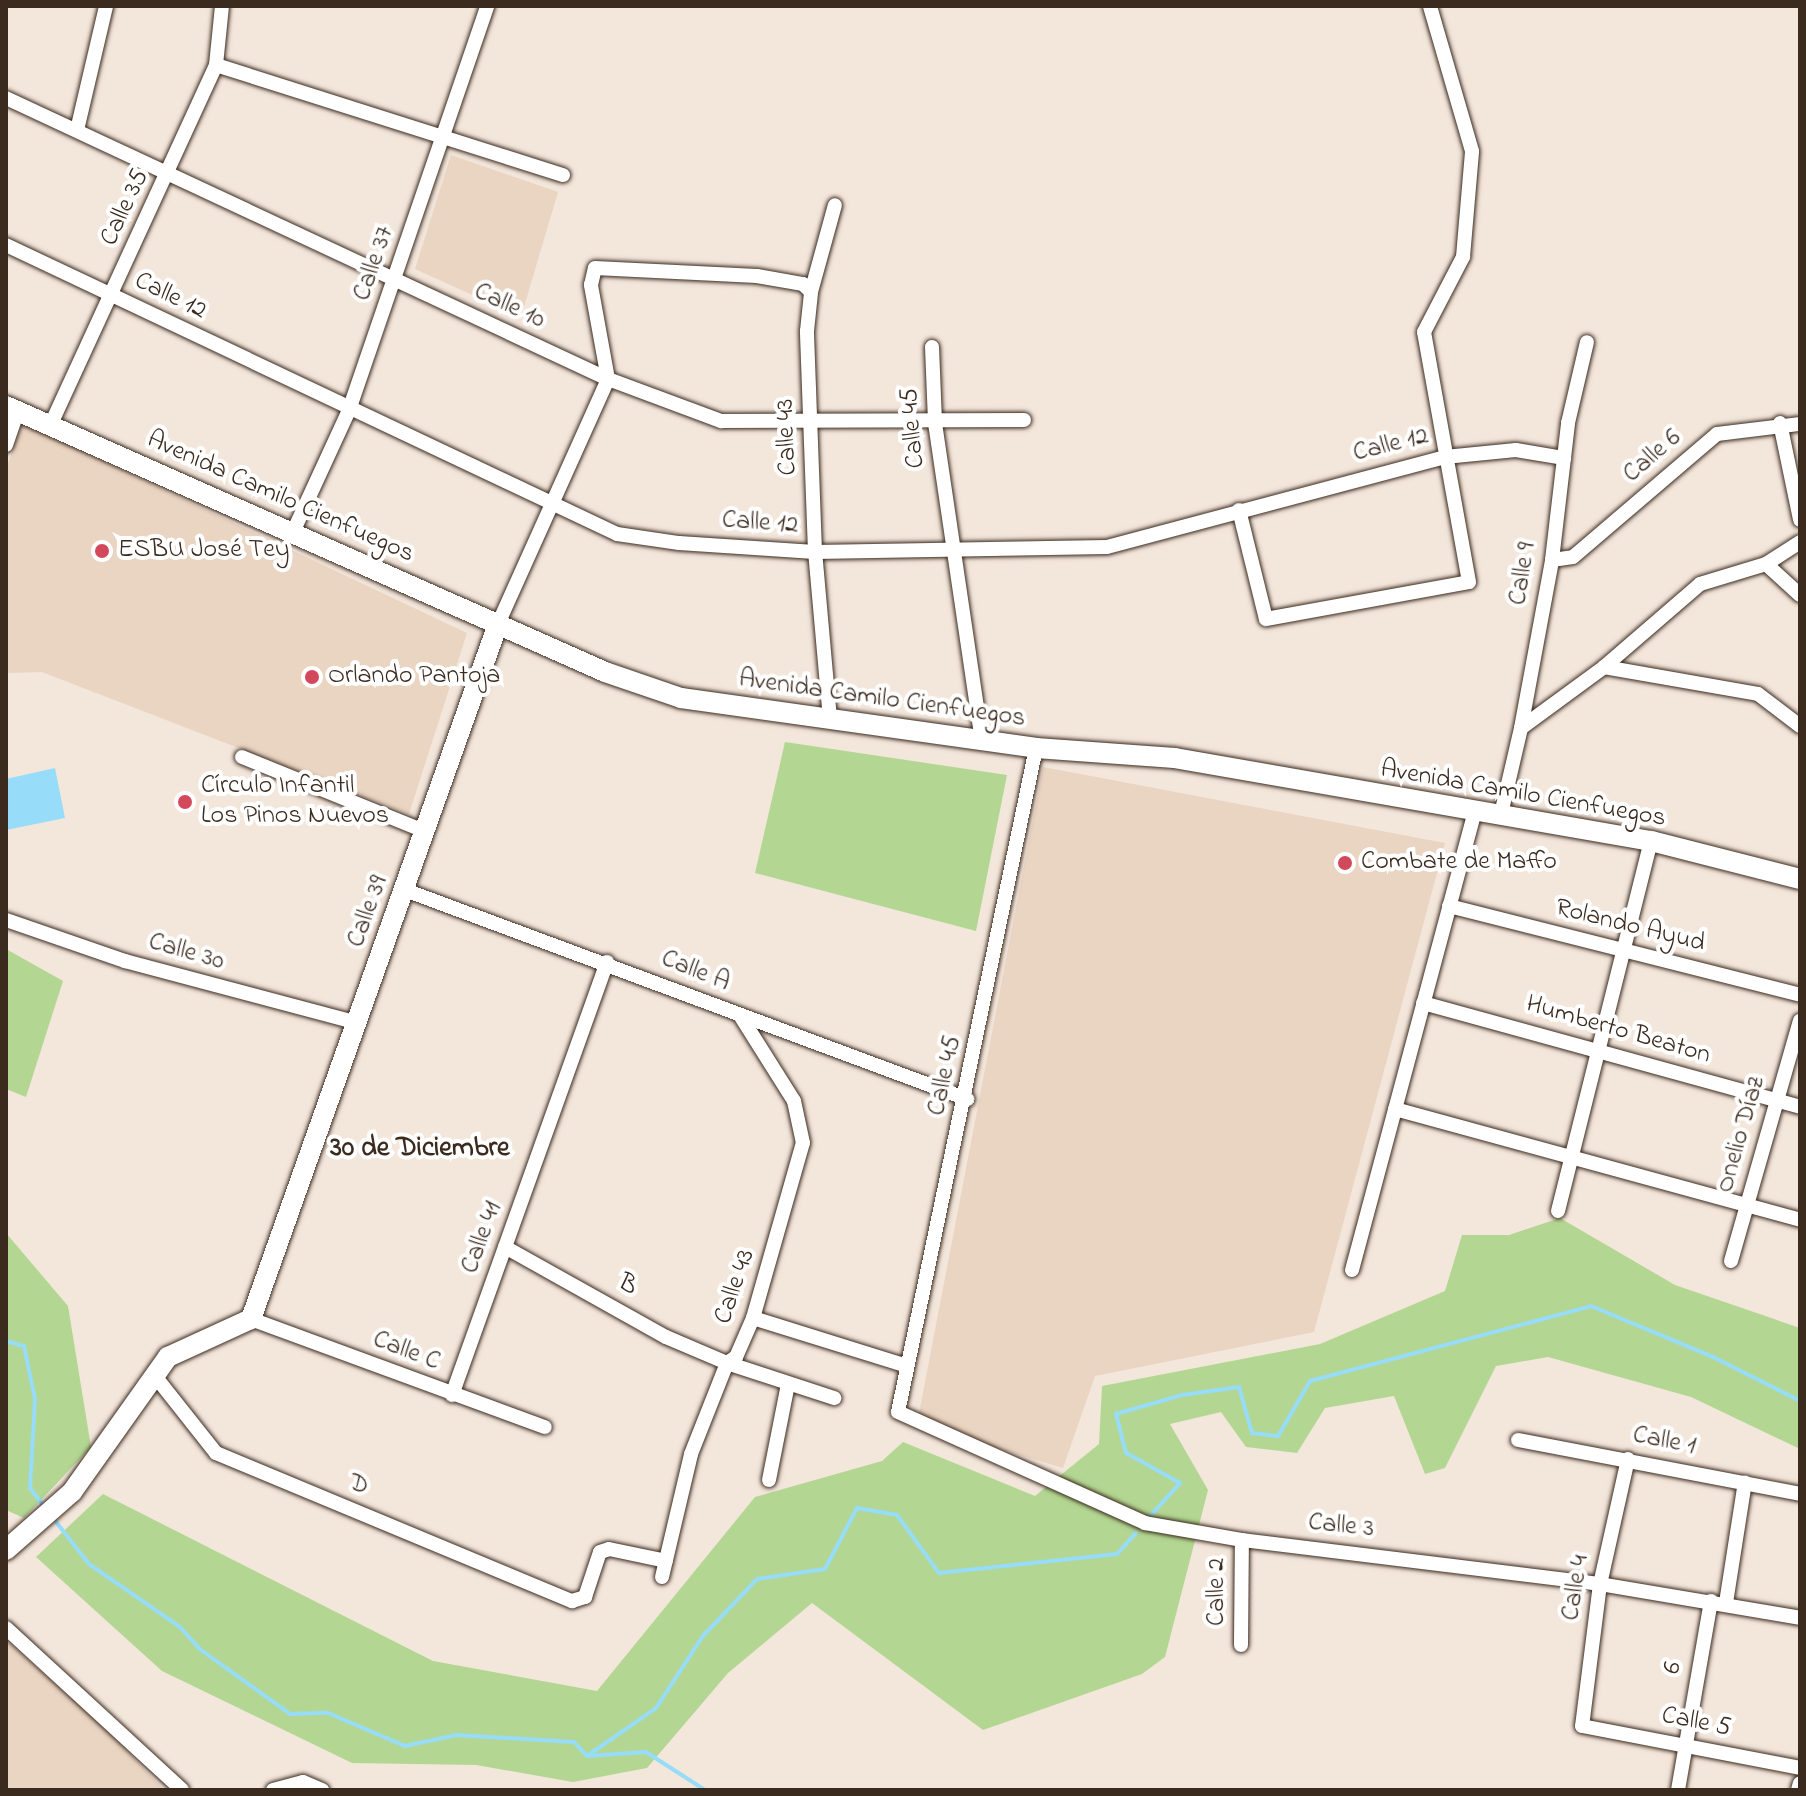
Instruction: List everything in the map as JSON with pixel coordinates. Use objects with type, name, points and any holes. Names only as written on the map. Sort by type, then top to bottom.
[{"type":"main road","name":"Avenida Camilo Cienfuegos","points":[[12,408],[605,672],[681,698],[1036,748],[1175,758],[1476,808],[1651,841],[1800,879]]},
{"type":"main road","name":"Calle 39","points":[[251,1319],[498,624]]},
{"type":"main road","points":[[14,1543],[72,1492],[168,1357],[251,1319]]},
{"type":"street","points":[[77,130],[106,6]]},
{"type":"street","name":"Calle 35","points":[[51,424],[216,65],[222,6]]},
{"type":"street","name":"Calle 37","points":[[293,532],[349,410],[396,281],[487,6]]},
{"type":"street","points":[[1239,510],[1266,619],[1469,582],[1424,332],[1463,257],[1472,151],[1430,6]]},
{"type":"street","points":[[216,65],[563,175]]},
{"type":"street","name":"Calle 10","points":[[6,98],[608,379],[721,421],[935,423],[1024,420]]},
{"type":"street","name":"Calle 43","points":[[830,719],[815,552],[807,331],[811,292],[835,205]]},
{"type":"street","name":"Calle 12","points":[[6,245],[349,410],[617,534],[815,552],[1107,547],[1445,457],[1516,450],[1564,458]]},
{"type":"street","points":[[608,379],[591,285],[595,268],[757,276],[803,284],[811,292]]},
{"type":"street","name":"Calle 9","points":[[1501,814],[1521,728],[1552,560],[1564,458],[1587,342]]},
{"type":"street","name":"Calle 45","points":[[932,347],[935,423],[951,549],[982,741]]},
{"type":"street","name":"Calle 39","points":[[498,624],[608,379]]},
{"type":"street","points":[[6,445],[12,408]]},
{"type":"street","points":[[1780,423],[1800,520]]},
{"type":"street","name":"Calle 6","points":[[1552,560],[1573,557],[1717,434],[1780,423],[1800,424]]},
{"type":"street","points":[[1521,728],[1604,667],[1700,584],[1766,564],[1800,542]]},
{"type":"street","points":[[1766,564],[1800,595]]},
{"type":"street","points":[[1604,667],[1758,694],[1800,726]]},
{"type":"street","name":"Calle 45","points":[[898,1412],[967,1099],[1036,748]]},
{"type":"street","points":[[242,757],[424,831]]},
{"type":"street","points":[[1352,1270],[1476,808]]},
{"type":"street","points":[[1558,1211],[1627,951],[1651,841]]},
{"type":"street","name":"Calle A","points":[[405,890],[607,962],[741,1017],[967,1099]]},
{"type":"street","name":"Rolando Ayud","points":[[1449,906],[1800,995]]},
{"type":"street","name":"Calle 30","points":[[6,920],[139,965],[355,1022]]},
{"type":"street","name":"Calle 41","points":[[452,1395],[607,962]]},
{"type":"street","name":"Humberto Beaton","points":[[1423,1003],[1800,1107]]},
{"type":"street","name":"Calle 43","points":[[662,1577],[691,1454],[727,1363],[736,1357],[753,1318],[803,1143],[794,1101],[741,1017]]},
{"type":"street","name":"Onelio Díaz","points":[[1731,1261],[1800,1021]]},
{"type":"street","points":[[1395,1109],[1573,1155],[1800,1220]]},
{"type":"street","name":"B","points":[[505,1247],[666,1337],[727,1363],[834,1398]]},
{"type":"street","points":[[753,1318],[907,1366]]},
{"type":"street","name":"Calle C","points":[[251,1319],[545,1427]]},
{"type":"street","name":"D","points":[[155,1376],[216,1453],[572,1601],[585,1597],[600,1552],[609,1549],[666,1561]]},
{"type":"street","points":[[769,1480],[788,1384]]},
{"type":"street","name":"Calle 3","points":[[898,1412],[1145,1523],[1242,1540],[1600,1584],[1800,1618]]},
{"type":"street","name":"Calle 1","points":[[1518,1440],[1800,1494]]},
{"type":"street","name":"Calle 4","points":[[1582,1726],[1600,1584],[1628,1459]]},
{"type":"street","name":"6","points":[[1678,1790],[1685,1744],[1745,1482]]},
{"type":"street","name":"Calle 2","points":[[1241,1645],[1242,1540]]},
{"type":"street","points":[[6,1628],[182,1790]]},
{"type":"street","name":"Calle 5","points":[[1582,1726],[1800,1768]]},
{"type":"street","points":[[273,1790],[303,1782],[322,1790]]},
{"type":"street","points":[[1798,1790],[1800,1783]]},
{"type":"shaded area","points":[[451,155],[558,192],[521,317],[415,269]]},
{"type":"shaded area","points":[[22,423],[467,633],[409,814],[42,672],[6,673],[6,469]]},
{"type":"shaded area","points":[[1043,767],[1445,843],[1314,1332],[1095,1376],[1063,1468],[917,1424]]},
{"type":"shaded area","points":[[6,1641],[102,1725],[164,1790],[6,1790]]},
{"type":"green space","points":[[785,742],[1007,775],[976,931],[755,873]]},
{"type":"green space","points":[[6,949],[63,981],[26,1097],[6,1089]]},
{"type":"green space","points":[[1560,1218],[1675,1285],[1800,1328],[1800,1449],[1691,1397],[1548,1357],[1496,1366],[1445,1468],[1425,1474],[1394,1396],[1325,1408],[1297,1453],[1246,1447],[1221,1412],[1170,1424],[1208,1490],[1165,1657],[1142,1674],[983,1730],[812,1603],[728,1673],[647,1768],[573,1782],[476,1765],[352,1763],[162,1671],[36,1557],[103,1494],[433,1661],[597,1691],[755,1497],[882,1461],[903,1442],[1035,1496],[1099,1444],[1102,1386],[1320,1344],[1445,1291],[1462,1235],[1509,1235]]},
{"type":"green space","points":[[6,1233],[68,1306],[91,1447],[24,1518],[6,1510]]},
{"type":"water","points":[[55,768],[65,818],[6,830],[6,779]]},
{"type":"waterway","points":[[1152,1514],[1180,1483],[1126,1453],[1116,1414],[1182,1395],[1239,1387],[1252,1433],[1278,1436],[1310,1381],[1591,1306],[1713,1357],[1800,1401]]},
{"type":"waterway","points":[[6,1341],[24,1346],[35,1399],[30,1488],[45,1508]]},
{"type":"waterway","points":[[53,1518],[89,1564],[180,1627],[201,1650],[290,1714],[328,1713],[405,1746],[457,1735],[574,1742],[587,1756],[656,1708],[703,1636],[757,1579],[825,1569],[857,1508],[897,1515],[939,1573],[1117,1554],[1136,1533]]},
{"type":"waterway","points":[[587,1756],[646,1752],[705,1790]]},
{"type":"place","name":"ESBU José Tey","points":[[102,551]]},
{"type":"place","name":"Orlando Pantoja","points":[[312,677]]},
{"type":"place","name":"Círculo Infantil Los Pinos Nuevos","points":[[185,802]]},
{"type":"place","name":"Combate de Maffo","points":[[1345,863]]},
{"type":"district","name":"30 de Diciembre","points":[[420,1149]]}]
